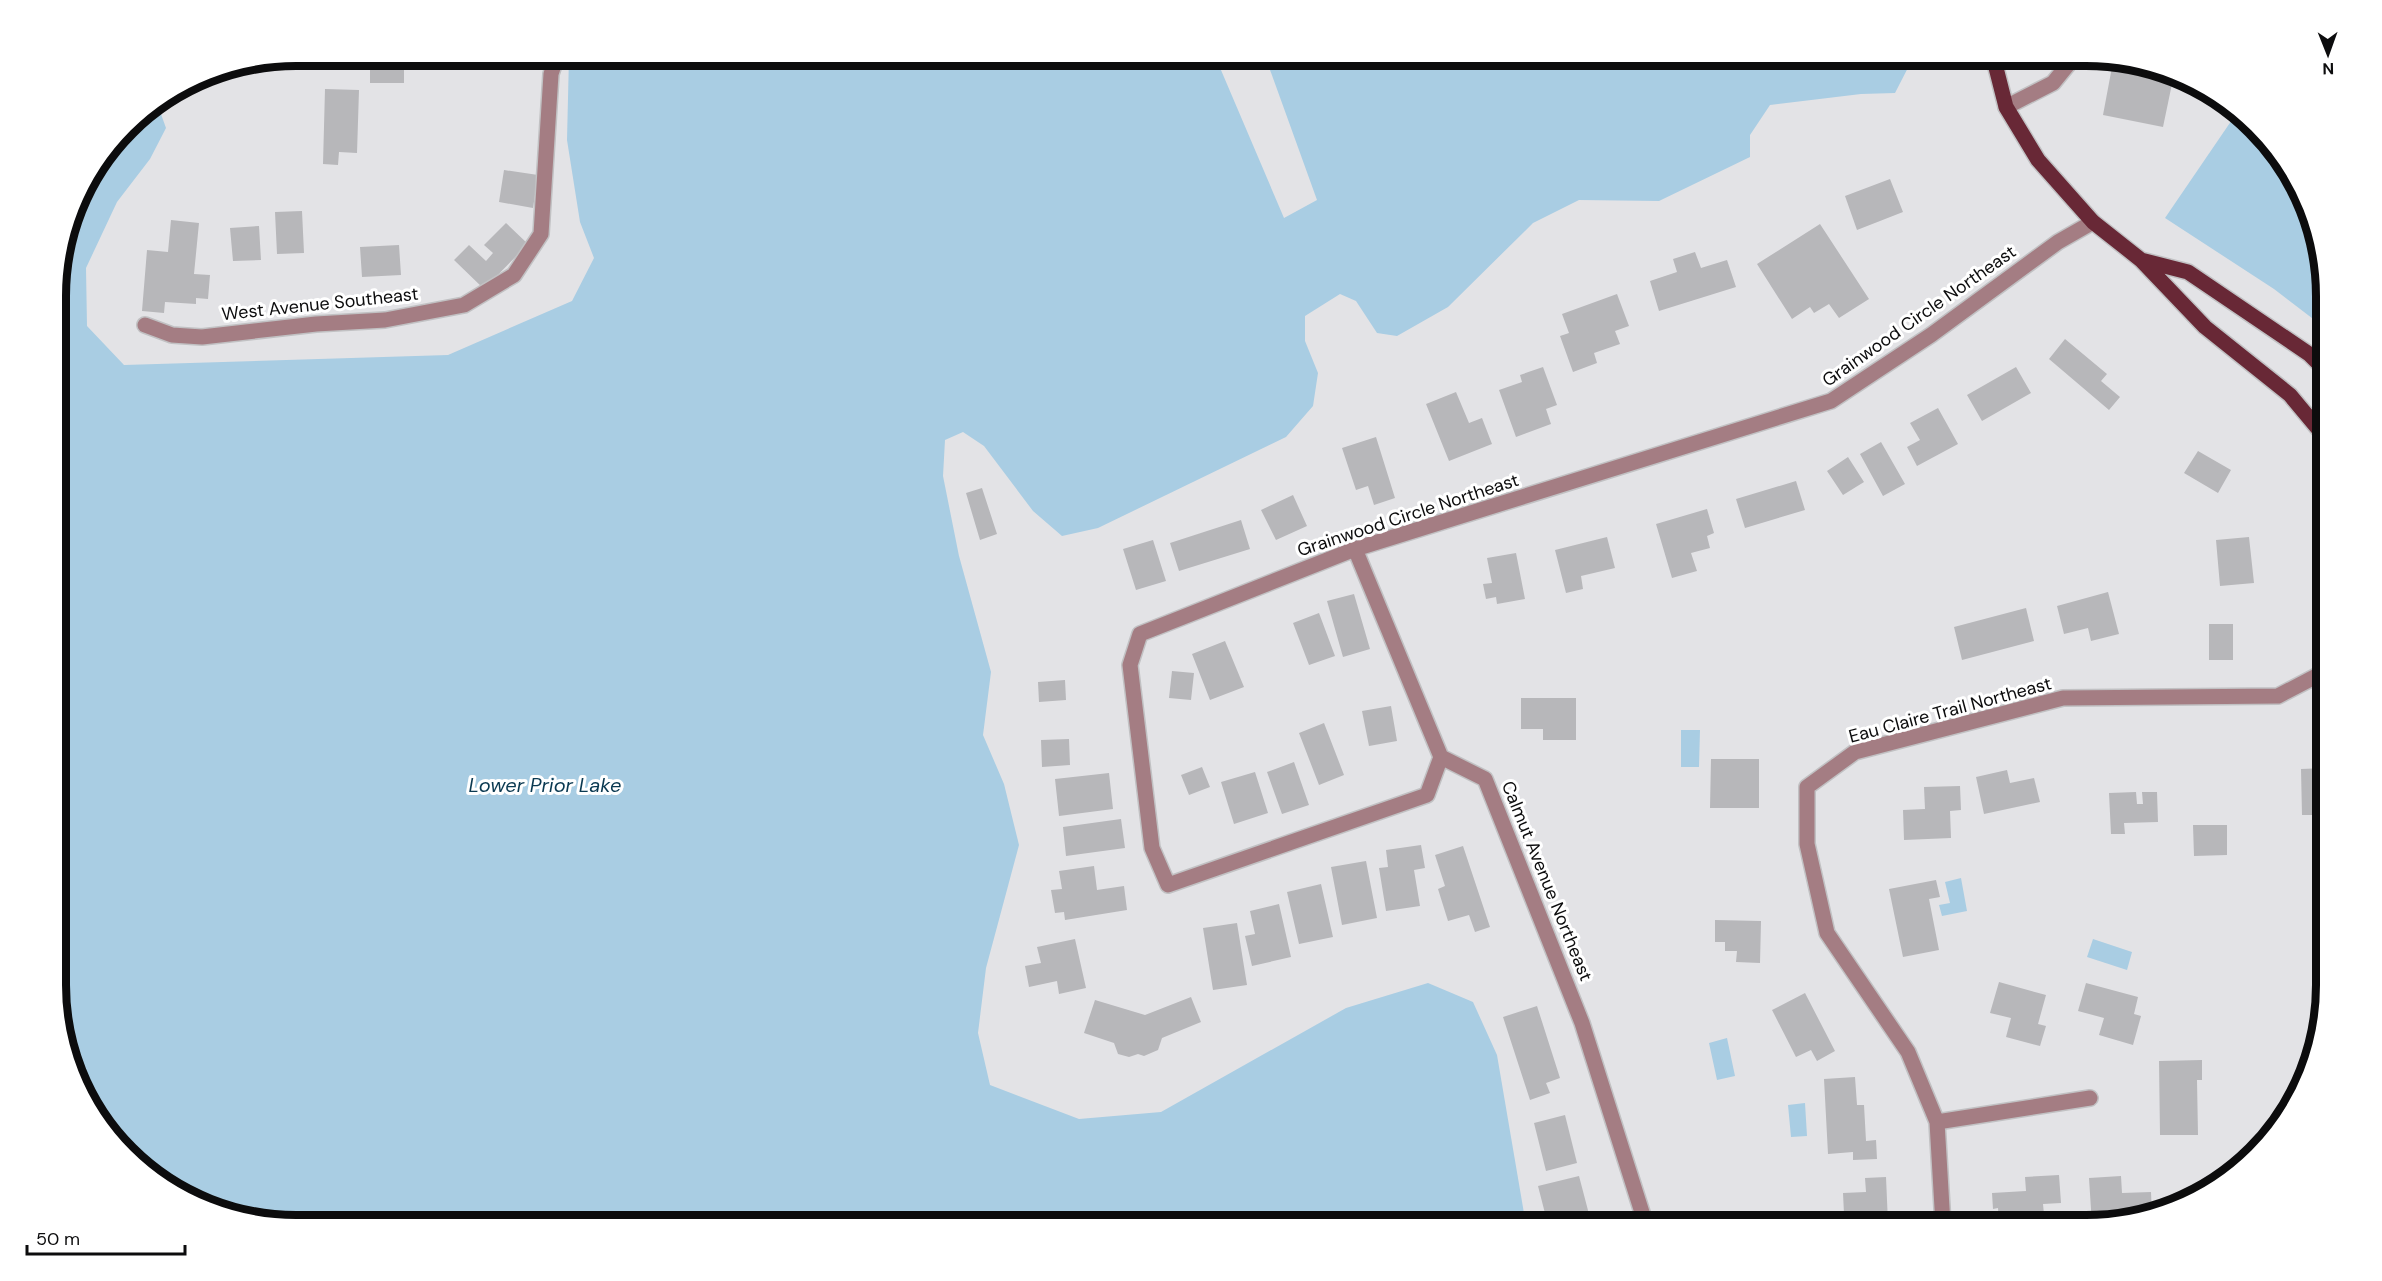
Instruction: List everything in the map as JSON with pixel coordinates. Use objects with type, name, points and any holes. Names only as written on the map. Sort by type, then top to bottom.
[{"type":"main road","points":[[1996,66],[2006,107],[2038,160],[2093,222],[2141,260],[2205,327],[2290,395],[2316,426]]},
{"type":"main road","points":[[2141,260],[2188,272],[2316,361]]},
{"type":"street","name":"West Avenue Southeast","points":[[145,325],[172,334],[202,337],[316,324],[385,320],[464,305],[514,275],[541,234],[554,66]]},
{"type":"street","points":[[2006,107],[2053,83],[2067,66]]},
{"type":"street","name":"Grainwood Circle Northeast","points":[[1441,758],[1427,795],[1168,885],[1152,848],[1130,665],[1140,634],[1355,549],[1831,401],[1931,335],[2058,242],[2093,222]]},
{"type":"street","points":[[1355,549],[1441,758]]},
{"type":"street","name":"Eau Claire Trail Northeast","points":[[1943,1215],[1938,1122],[1908,1052],[1827,933],[1807,844],[1808,787],[1855,752],[2063,698],[2277,696],[2316,676]]},
{"type":"street","name":"Calmut Avenue Northeast","points":[[1441,758],[1485,779],[1582,1023],[1643,1215]]},
{"type":"street","points":[[1938,1122],[2090,1098]]},
{"type":"water","name":"Lower Prior Lake","points":[[569,66],[1219,66],[1284,218],[1317,200],[1269,66],[1909,66],[1895,93],[1861,94],[1770,105],[1750,135],[1750,157],[1659,201],[1579,200],[1533,223],[1448,307],[1397,336],[1377,333],[1356,301],[1340,294],[1305,316],[1305,341],[1318,373],[1313,406],[1286,437],[1098,528],[1062,536],[1033,511],[984,446],[963,432],[945,440],[943,476],[959,556],[991,672],[983,735],[1004,784],[1019,845],[986,968],[978,1033],[990,1085],[1079,1119],[1161,1112],[1346,1008],[1428,983],[1473,1002],[1497,1055],[1524,1215],[281,1215],[251,1211],[208,1198],[156,1168],[123,1137],[105,1113],[83,1073],[70,1030],[66,1000],[66,281],[70,251],[83,208],[113,156],[133,133],[160,111],[166,128],[150,159],[117,202],[86,268],[87,326],[124,365],[448,355],[572,301],[594,258],[580,222],[567,140]]},
{"type":"water","points":[[2233,119],[2269,156],[2299,208],[2312,251],[2316,281],[2316,321],[2274,289],[2165,218]]},
{"type":"water","points":[[1681,730],[1700,730],[1699,767],[1681,767]]},
{"type":"water","points":[[1961,878],[1967,911],[1942,916],[1939,905],[1950,903],[1945,882]]},
{"type":"water","points":[[2093,939],[2132,952],[2127,970],[2087,957]]},
{"type":"water","points":[[1727,1038],[1735,1076],[1717,1080],[1709,1043]]},
{"type":"water","points":[[1805,1103],[1807,1136],[1791,1137],[1788,1105]]},
{"type":"building","points":[[370,66],[404,66],[404,83],[370,83]]},
{"type":"building","points":[[2112,67],[2142,73],[2172,82],[2163,127],[2103,115]]},
{"type":"building","points":[[325,89],[359,90],[357,153],[339,152],[338,165],[323,164]]},
{"type":"building","points":[[504,170],[538,175],[533,208],[499,202]]},
{"type":"building","points":[[1890,179],[1903,212],[1857,230],[1845,196]]},
{"type":"building","points":[[302,211],[304,253],[277,254],[275,212]]},
{"type":"building","points":[[171,220],[199,223],[194,274],[210,275],[208,299],[196,298],[196,304],[165,302],[164,313],[142,311],[147,250],[168,252]]},
{"type":"building","points":[[506,223],[528,244],[484,289],[454,260],[469,245],[486,261],[493,253],[484,245]]},
{"type":"building","points":[[1820,224],[1869,299],[1839,318],[1829,304],[1814,313],[1810,307],[1792,319],[1757,264]]},
{"type":"building","points":[[259,226],[261,260],[233,261],[230,228]]},
{"type":"building","points":[[399,245],[401,275],[362,277],[360,247]]},
{"type":"building","points":[[1695,252],[1701,268],[1727,260],[1736,287],[1659,311],[1650,281],[1677,272],[1673,259]]},
{"type":"building","points":[[1617,294],[1629,326],[1615,331],[1620,344],[1594,353],[1597,363],[1573,372],[1560,336],[1569,333],[1562,314]]},
{"type":"building","points":[[2065,339],[2107,374],[2101,381],[2120,397],[2109,410],[2049,359]]},
{"type":"building","points":[[1543,367],[1557,405],[1546,409],[1551,424],[1516,437],[1499,390],[1522,382],[1520,375]]},
{"type":"building","points":[[2016,367],[2031,393],[1982,421],[1967,395]]},
{"type":"building","points":[[1456,392],[1469,423],[1482,418],[1492,444],[1449,461],[1426,404]]},
{"type":"building","points":[[1938,408],[1958,444],[1917,466],[1907,447],[1920,440],[1910,423]]},
{"type":"building","points":[[1376,437],[1395,498],[1374,505],[1368,486],[1356,490],[1342,448]]},
{"type":"building","points":[[1881,442],[1905,484],[1883,496],[1860,454]]},
{"type":"building","points":[[2198,451],[2231,470],[2218,493],[2184,473]]},
{"type":"building","points":[[1848,457],[1864,482],[1843,495],[1827,471]]},
{"type":"building","points":[[1796,481],[1805,510],[1745,528],[1736,499]]},
{"type":"building","points":[[982,488],[997,534],[980,540],[966,493]]},
{"type":"building","points":[[1293,495],[1307,526],[1276,540],[1261,510]]},
{"type":"building","points":[[1707,509],[1714,533],[1707,536],[1710,548],[1691,553],[1697,571],[1672,578],[1656,524]]},
{"type":"building","points":[[1241,520],[1250,549],[1179,571],[1170,543]]},
{"type":"building","points":[[1607,537],[1615,568],[1581,576],[1583,589],[1566,593],[1555,550]]},
{"type":"building","points":[[2249,537],[2254,583],[2220,586],[2216,540]]},
{"type":"building","points":[[1153,540],[1166,581],[1136,590],[1123,549]]},
{"type":"building","points":[[1516,553],[1525,599],[1497,604],[1496,597],[1486,599],[1483,584],[1492,583],[1487,558]]},
{"type":"building","points":[[2108,592],[2119,634],[2091,641],[2088,628],[2064,634],[2057,606]]},
{"type":"building","points":[[1354,594],[1370,649],[1343,657],[1327,601]]},
{"type":"building","points":[[2026,608],[2034,641],[1962,660],[1954,627]]},
{"type":"building","points":[[1319,613],[1335,656],[1309,665],[1293,623]]},
{"type":"building","points":[[2209,624],[2233,624],[2233,660],[2209,660]]},
{"type":"building","points":[[1225,641],[1244,687],[1210,700],[1192,654]]},
{"type":"building","points":[[1172,671],[1194,673],[1191,700],[1169,698]]},
{"type":"building","points":[[1065,680],[1066,700],[1039,702],[1038,682]]},
{"type":"building","points":[[1521,698],[1576,698],[1576,740],[1543,740],[1543,729],[1521,729]]},
{"type":"building","points":[[1391,706],[1397,741],[1369,746],[1362,711]]},
{"type":"building","points":[[1324,723],[1344,775],[1319,785],[1299,733]]},
{"type":"building","points":[[1069,739],[1070,765],[1042,767],[1041,740]]},
{"type":"building","points":[[1711,759],[1759,759],[1759,808],[1710,808]]},
{"type":"building","points":[[1294,762],[1309,805],[1282,814],[1267,772]]},
{"type":"building","points":[[1202,767],[1210,787],[1189,795],[1181,775]]},
{"type":"building","points":[[2316,768],[2316,815],[2302,815],[2301,769]]},
{"type":"building","points":[[2007,770],[2010,783],[2034,778],[2040,802],[1984,814],[1976,777]]},
{"type":"building","points":[[1255,772],[1268,813],[1234,824],[1221,782]]},
{"type":"building","points":[[1109,773],[1113,809],[1059,816],[1055,779]]},
{"type":"building","points":[[1960,786],[1961,810],[1950,811],[1951,838],[1904,840],[1903,810],[1925,809],[1924,787]]},
{"type":"building","points":[[2136,792],[2137,804],[2143,804],[2142,792],[2157,792],[2158,822],[2124,823],[2125,834],[2111,834],[2109,793]]},
{"type":"building","points":[[1121,819],[1125,848],[1066,856],[1063,827]]},
{"type":"building","points":[[2193,825],[2227,825],[2227,855],[2194,856]]},
{"type":"building","points":[[1421,845],[1425,868],[1414,870],[1420,906],[1386,911],[1379,868],[1388,867],[1386,850]]},
{"type":"building","points":[[1463,846],[1490,927],[1475,932],[1469,915],[1448,921],[1438,889],[1445,886],[1435,855]]},
{"type":"building","points":[[1366,861],[1377,918],[1342,925],[1331,867]]},
{"type":"building","points":[[1094,866],[1097,890],[1124,886],[1127,910],[1065,920],[1064,912],[1055,913],[1051,890],[1062,889],[1059,871]]},
{"type":"building","points":[[1936,880],[1940,897],[1929,899],[1939,950],[1903,957],[1889,889]]},
{"type":"building","points":[[1321,884],[1333,937],[1299,944],[1287,892]]},
{"type":"building","points":[[1279,904],[1291,957],[1252,966],[1245,936],[1255,934],[1250,911]]},
{"type":"building","points":[[1715,920],[1761,921],[1760,963],[1736,962],[1737,951],[1725,951],[1725,942],[1715,942]]},
{"type":"building","points":[[1237,923],[1247,985],[1213,990],[1203,928]]},
{"type":"building","points":[[1075,939],[1086,988],[1059,994],[1057,981],[1029,987],[1025,966],[1041,963],[1037,947]]},
{"type":"building","points":[[1999,982],[2046,995],[2038,1024],[2046,1026],[2040,1046],[2006,1037],[2011,1018],[1990,1013]]},
{"type":"building","points":[[2086,983],[2138,997],[2134,1014],[2141,1016],[2133,1045],[2099,1035],[2104,1018],[2078,1011]]},
{"type":"building","points":[[1805,993],[1835,1051],[1817,1061],[1811,1050],[1796,1057],[1772,1010]]},
{"type":"building","points":[[1191,997],[1201,1022],[1162,1038],[1158,1050],[1144,1056],[1138,1054],[1129,1057],[1118,1054],[1114,1043],[1084,1033],[1095,1000],[1145,1015]]},
{"type":"building","points":[[1537,1006],[1560,1078],[1546,1083],[1550,1093],[1530,1100],[1503,1017]]},
{"type":"building","points":[[2202,1060],[2202,1080],[2197,1080],[2198,1135],[2160,1135],[2159,1061]]},
{"type":"building","points":[[1855,1077],[1857,1105],[1864,1105],[1866,1141],[1876,1140],[1877,1159],[1853,1160],[1853,1152],[1828,1154],[1824,1079]]},
{"type":"building","points":[[1565,1115],[1577,1163],[1546,1171],[1534,1123]]},
{"type":"building","points":[[2059,1175],[2061,1203],[2043,1204],[2044,1215],[1998,1215],[1998,1208],[1993,1209],[1992,1193],[2026,1191],[2025,1177]]},
{"type":"building","points":[[1579,1176],[1589,1215],[1545,1215],[1538,1186]]},
{"type":"building","points":[[2121,1176],[2122,1193],[2151,1192],[2152,1205],[2131,1211],[2091,1215],[2089,1178]]},
{"type":"building","points":[[1886,1177],[1888,1215],[1844,1214],[1843,1193],[1866,1192],[1865,1178]]}]
